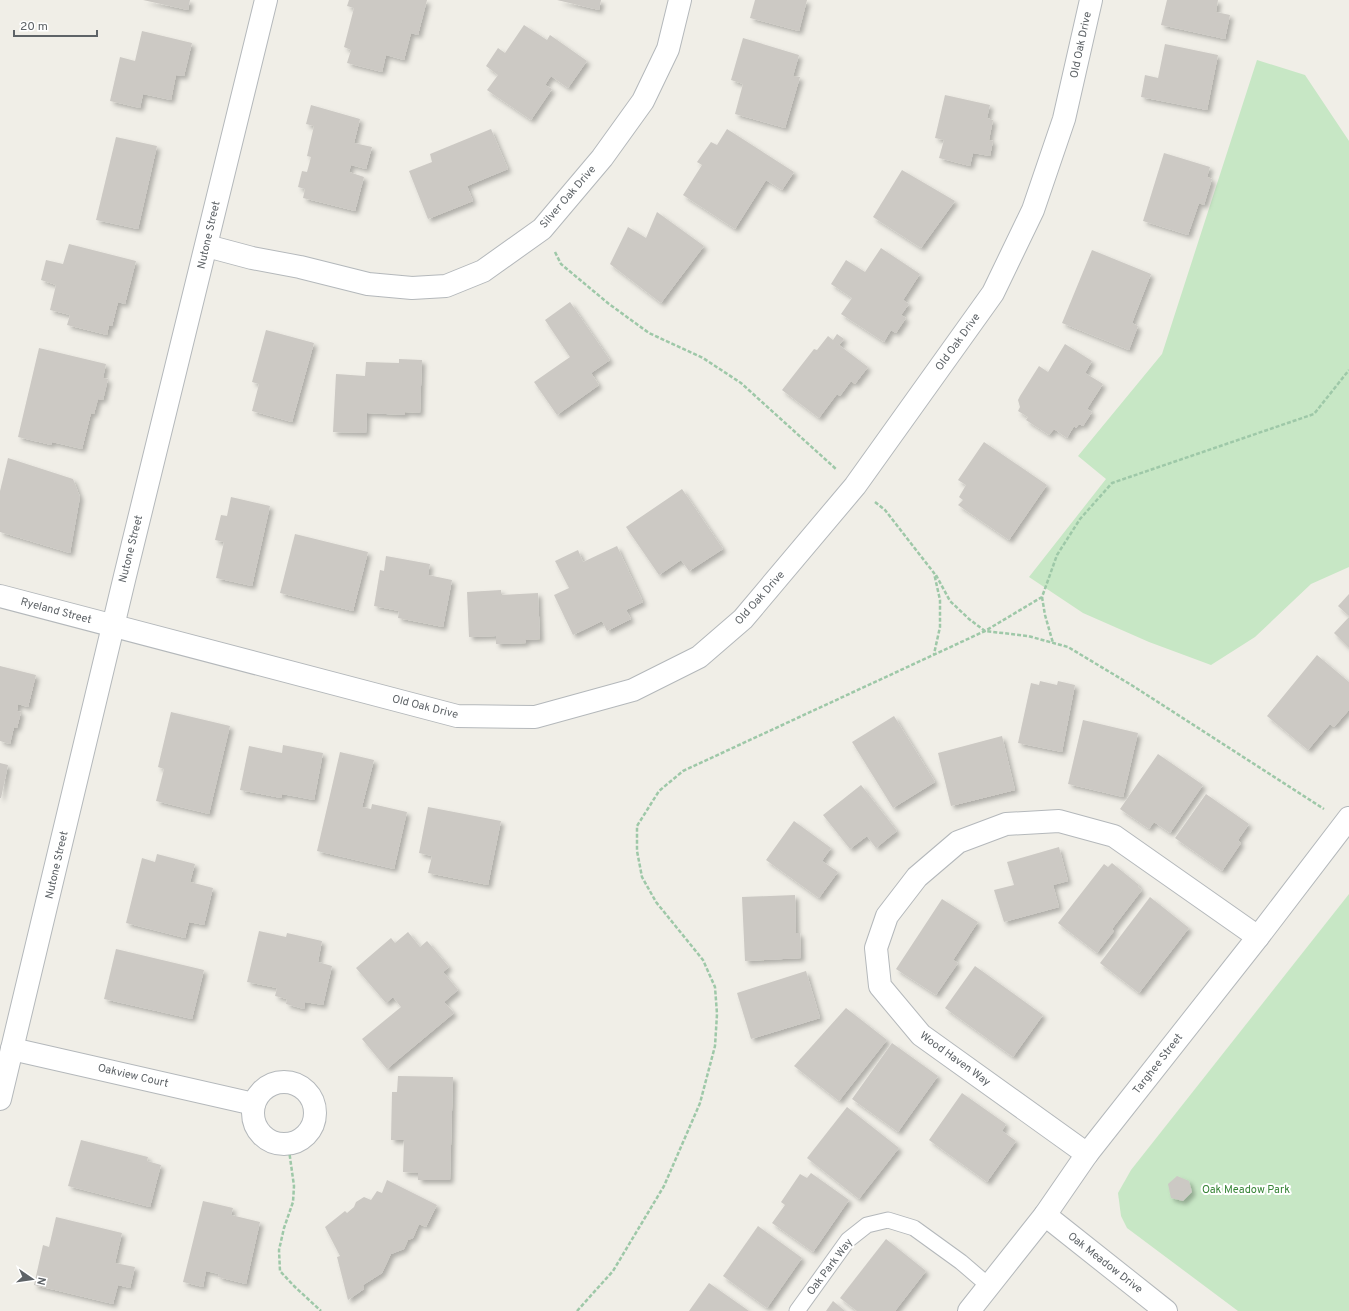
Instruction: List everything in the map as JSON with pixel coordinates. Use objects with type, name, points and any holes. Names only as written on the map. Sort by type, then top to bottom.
[{"type":"street","name":"Nutone Street","points":[[0,1099],[113,626],[266,0]]},
{"type":"street","name":"Silver Oak Drive","points":[[207,246],[252,258],[300,267],[368,284],[412,288],[446,286],[483,271],[542,229],[602,158],[643,101],[668,49],[680,0]]},
{"type":"street","name":"Old Oak Drive","points":[[113,626],[457,716],[535,717],[633,690],[699,657],[743,619],[855,486],[997,286],[1033,210],[1064,119],[1091,0]]},
{"type":"street","name":"Ryeland Street","points":[[0,596],[113,626]]},
{"type":"street","name":"Targhee Street","points":[[969,1311],[1045,1215],[1087,1154],[1258,937],[1347,820]]},
{"type":"street","name":"Wood Haven Way","points":[[1087,1154],[921,1035],[880,986],[876,948],[887,916],[917,877],[958,842],[1006,824],[1059,821],[1114,836],[1258,937]]},
{"type":"street","name":"Oakview Court","points":[[12,1049],[254,1104]]},
{"type":"street","points":[[283,1082],[293,1083],[302,1087],[309,1094],[314,1103],[315,1112],[314,1122],[309,1132],[301,1139],[288,1143],[280,1144],[270,1140],[262,1134],[256,1125],[253,1115],[254,1104],[265,1088],[283,1082]]},
{"type":"street","name":"Oak Meadow Drive","points":[[1045,1215],[1166,1311]]},
{"type":"lane","name":"Oak Park Way","points":[[798,1311],[848,1240],[867,1225],[888,1220],[914,1228],[961,1262],[989,1286]]},
{"type":"path","points":[[542,229],[561,264],[603,299],[649,333],[703,358],[741,383],[855,486],[885,510],[934,573],[950,601],[969,619],[985,631],[1028,636],[1068,647],[1347,820]]},
{"type":"path","points":[[1053,643],[1045,615],[1042,597],[1057,555],[1080,519],[1112,483],[1314,414],[1349,370]]},
{"type":"path","points":[[934,573],[940,600],[940,626],[934,655]]},
{"type":"path","points":[[577,1311],[613,1271],[664,1186],[700,1103],[715,1046],[717,1014],[715,987],[703,960],[656,902],[642,877],[636,851],[637,826],[659,791],[683,772],[985,631],[1042,597]]},
{"type":"path","points":[[288,1143],[294,1186],[293,1202],[284,1228],[279,1250],[280,1271],[321,1311]]},
{"type":"green space","points":[[1257,60],[1305,75],[1349,141],[1349,567],[1311,584],[1255,637],[1211,665],[1149,642],[1083,613],[1029,577],[1106,479],[1078,456],[1162,354]]},
{"type":"green space","name":"Oak Meadow Park","points":[[1349,894],[1349,1311],[1238,1311],[1127,1228],[1121,1216],[1118,1193],[1131,1170]]},
{"type":"building","points":[[143,0],[190,0],[188,10]]},
{"type":"building","points":[[349,0],[427,0],[418,35],[411,33],[404,60],[386,55],[382,72],[347,63],[351,50],[344,47],[354,8],[347,6]]},
{"type":"building","points":[[557,0],[601,0],[599,10]]},
{"type":"building","points":[[755,0],[807,0],[799,31],[750,18]]},
{"type":"building","points":[[1167,0],[1218,0],[1216,12],[1230,15],[1225,39],[1161,25]]},
{"type":"building","points":[[524,25],[547,40],[550,35],[587,61],[568,88],[551,76],[545,85],[552,89],[531,120],[487,90],[498,75],[486,66],[498,48],[505,53]]},
{"type":"building","points":[[142,31],[192,43],[184,76],[176,75],[171,100],[143,94],[140,108],[110,101],[120,57],[135,61]]},
{"type":"building","points":[[743,38],[799,55],[793,76],[800,77],[785,128],[735,114],[743,84],[731,80]]},
{"type":"building","points":[[1165,44],[1218,55],[1207,110],[1141,97],[1145,75],[1158,78]]},
{"type":"building","points":[[945,95],[990,105],[987,118],[993,120],[989,140],[993,141],[990,156],[973,153],[970,166],[939,158],[944,140],[935,138]]},
{"type":"building","points":[[311,105],[360,119],[354,143],[372,147],[366,169],[351,165],[349,172],[364,177],[355,211],[303,198],[305,189],[298,187],[302,171],[307,172],[311,157],[307,156],[314,126],[306,124]]},
{"type":"building","points":[[491,129],[508,169],[467,186],[473,201],[428,219],[409,171],[432,162],[430,154]]},
{"type":"building","points":[[727,129],[794,172],[782,190],[766,180],[735,229],[683,195],[702,165],[697,162],[711,142],[717,145]]},
{"type":"building","points":[[116,137],[157,146],[138,229],[96,220]]},
{"type":"building","points":[[1164,153],[1210,167],[1207,177],[1212,179],[1204,205],[1199,203],[1188,235],[1143,221]]},
{"type":"building","points":[[902,170],[955,201],[921,248],[873,217]]},
{"type":"building","points":[[657,212],[704,246],[661,303],[610,264],[628,227],[646,238]]},
{"type":"building","points":[[69,244],[136,261],[125,304],[118,302],[112,326],[109,325],[107,335],[67,325],[70,315],[50,310],[56,285],[41,280],[46,260],[63,264]]},
{"type":"building","points":[[881,248],[920,274],[903,300],[909,304],[901,315],[906,318],[896,333],[891,330],[884,342],[841,314],[852,298],[831,284],[846,260],[865,272]]},
{"type":"building","points":[[1092,250],[1151,274],[1132,323],[1138,326],[1129,350],[1062,323]]},
{"type":"building","points":[[570,302],[610,360],[591,373],[599,385],[557,415],[534,382],[570,357],[545,320]]},
{"type":"building","points":[[266,330],[314,343],[292,422],[252,411],[259,384],[252,382]]},
{"type":"building","points":[[837,334],[844,339],[839,345],[868,367],[855,384],[851,381],[840,396],[837,394],[819,418],[782,390],[814,349],[817,350],[828,336],[833,340]]},
{"type":"building","points":[[1065,344],[1092,361],[1085,373],[1103,384],[1087,409],[1092,412],[1083,426],[1079,424],[1076,428],[1074,426],[1067,438],[1054,429],[1049,435],[1026,420],[1028,417],[1018,411],[1020,407],[1018,400],[1039,366],[1048,372]]},
{"type":"building","points":[[39,348],[106,364],[103,378],[108,379],[103,400],[98,399],[94,414],[91,413],[82,449],[52,442],[51,445],[18,437]]},
{"type":"building","points":[[399,359],[422,360],[420,413],[405,412],[405,415],[367,413],[366,433],[333,432],[336,374],[365,376],[366,362],[399,363]]},
{"type":"building","points":[[984,442],[1047,485],[1009,540],[958,505],[963,500],[959,497],[966,485],[958,480]]},
{"type":"building","points":[[8,458],[73,479],[80,497],[70,553],[0,532],[0,491]]},
{"type":"building","points":[[682,489],[723,549],[689,571],[681,560],[659,575],[626,527]]},
{"type":"building","points":[[231,497],[270,506],[252,586],[216,578],[224,542],[215,540],[221,515],[227,516]]},
{"type":"building","points":[[295,534],[368,552],[353,611],[280,593]]},
{"type":"building","points":[[617,546],[643,602],[626,610],[631,619],[607,631],[602,621],[573,635],[554,595],[569,588],[555,561],[578,550],[583,562]]},
{"type":"building","points":[[386,556],[430,564],[428,575],[452,580],[443,627],[398,618],[399,611],[374,606],[380,570],[384,571]]},
{"type":"building","points":[[501,590],[501,595],[538,593],[540,639],[525,640],[526,643],[496,644],[496,636],[469,637],[467,592]]},
{"type":"building","points":[[1349,594],[1349,616],[1338,606]]},
{"type":"building","points":[[1349,617],[1349,648],[1334,633]]},
{"type":"building","points":[[1317,655],[1349,682],[1349,710],[1334,727],[1330,724],[1308,750],[1267,716]]},
{"type":"building","points":[[0,666],[36,675],[28,707],[18,704],[17,711],[21,712],[17,728],[14,727],[10,744],[0,741]]},
{"type":"building","points":[[1040,681],[1057,685],[1058,681],[1075,685],[1062,752],[1018,743],[1031,683],[1039,685]]},
{"type":"building","points":[[171,712],[230,726],[209,814],[156,801],[164,769],[158,767]]},
{"type":"building","points":[[894,716],[935,782],[893,808],[852,742]]},
{"type":"building","points":[[1083,720],[1138,733],[1123,797],[1068,784]]},
{"type":"building","points":[[1002,736],[1015,790],[951,806],[938,753]]},
{"type":"building","points":[[283,745],[323,753],[314,800],[282,794],[281,798],[240,790],[249,746],[282,753]]},
{"type":"building","points":[[340,752],[374,760],[362,807],[371,809],[372,804],[407,812],[394,869],[317,851]]},
{"type":"building","points":[[1158,754],[1203,785],[1170,833],[1154,822],[1149,829],[1120,809]]},
{"type":"building","points":[[0,763],[8,765],[1,798],[0,798]]},
{"type":"building","points":[[861,785],[897,831],[876,848],[867,836],[850,849],[823,815]]},
{"type":"building","points":[[1206,794],[1249,824],[1238,840],[1241,843],[1222,871],[1175,838]]},
{"type":"building","points":[[428,807],[501,821],[488,885],[428,873],[432,856],[419,853]]},
{"type":"building","points":[[794,821],[831,848],[822,861],[838,872],[819,898],[766,860]]},
{"type":"building","points":[[1059,847],[1068,881],[1053,885],[1059,907],[1004,922],[994,890],[1014,885],[1007,862]]},
{"type":"building","points":[[157,854],[195,864],[190,882],[213,888],[204,925],[189,922],[185,938],[126,923],[142,858],[155,862]]},
{"type":"building","points":[[1112,863],[1139,885],[1138,887],[1142,890],[1112,929],[1114,931],[1097,953],[1058,923],[1104,864],[1108,867]]},
{"type":"building","points":[[795,895],[796,933],[800,933],[801,958],[745,961],[742,897]]},
{"type":"building","points":[[1150,897],[1189,928],[1139,993],[1100,963]]},
{"type":"building","points":[[942,899],[978,922],[953,960],[958,963],[936,995],[896,969]]},
{"type":"building","points":[[259,931],[286,937],[287,933],[322,941],[318,962],[332,966],[323,1005],[305,1002],[304,1009],[286,1004],[287,999],[275,996],[277,988],[247,982]]},
{"type":"building","points":[[408,932],[420,947],[427,941],[449,967],[443,972],[458,990],[444,1002],[454,1013],[387,1069],[362,1039],[401,1007],[393,997],[386,1003],[356,968],[391,938],[395,943]]},
{"type":"building","points":[[116,949],[204,970],[192,1019],[104,999]]},
{"type":"building","points":[[975,966],[1043,1015],[1013,1057],[945,1008]]},
{"type":"building","points":[[806,971],[820,1018],[751,1039],[737,993]]},
{"type":"building","points":[[846,1008],[887,1040],[839,1101],[794,1066]]},
{"type":"building","points":[[892,1043],[938,1076],[898,1132],[852,1099]]},
{"type":"building","points":[[398,1076],[453,1077],[450,1180],[418,1180],[418,1173],[403,1172],[404,1140],[391,1140],[392,1092],[397,1092]]},
{"type":"building","points":[[962,1093],[1006,1124],[1002,1131],[1016,1141],[987,1182],[929,1140]]},
{"type":"building","points":[[847,1107],[899,1148],[859,1199],[807,1158]]},
{"type":"building","points":[[81,1140],[148,1157],[147,1161],[161,1165],[150,1207],[68,1186]]},
{"type":"building","points":[[811,1173],[849,1200],[813,1252],[772,1223],[785,1205],[781,1202],[800,1174],[807,1178]]},
{"type":"building","points":[[1177,1176],[1189,1181],[1192,1192],[1183,1201],[1171,1198],[1168,1184]]},
{"type":"building","points":[[387,1180],[437,1205],[426,1227],[419,1224],[413,1238],[408,1240],[404,1249],[391,1254],[382,1273],[363,1285],[364,1289],[348,1300],[337,1257],[340,1256],[325,1227],[345,1211],[347,1213],[354,1207],[356,1202],[364,1197],[371,1200],[377,1191],[382,1193]]},
{"type":"building","points":[[203,1201],[233,1208],[231,1215],[260,1222],[246,1284],[218,1277],[219,1274],[206,1271],[203,1287],[183,1282]]},
{"type":"building","points":[[56,1217],[122,1233],[115,1263],[135,1267],[130,1288],[118,1285],[113,1304],[34,1285],[43,1245],[49,1247]]},
{"type":"building","points":[[758,1226],[802,1258],[767,1308],[723,1276]]},
{"type":"building","points":[[886,1239],[926,1271],[895,1311],[857,1311],[840,1298]]},
{"type":"building","points":[[709,1283],[749,1311],[689,1311]]},
{"type":"building","points":[[833,1301],[845,1311],[826,1311]]}]
